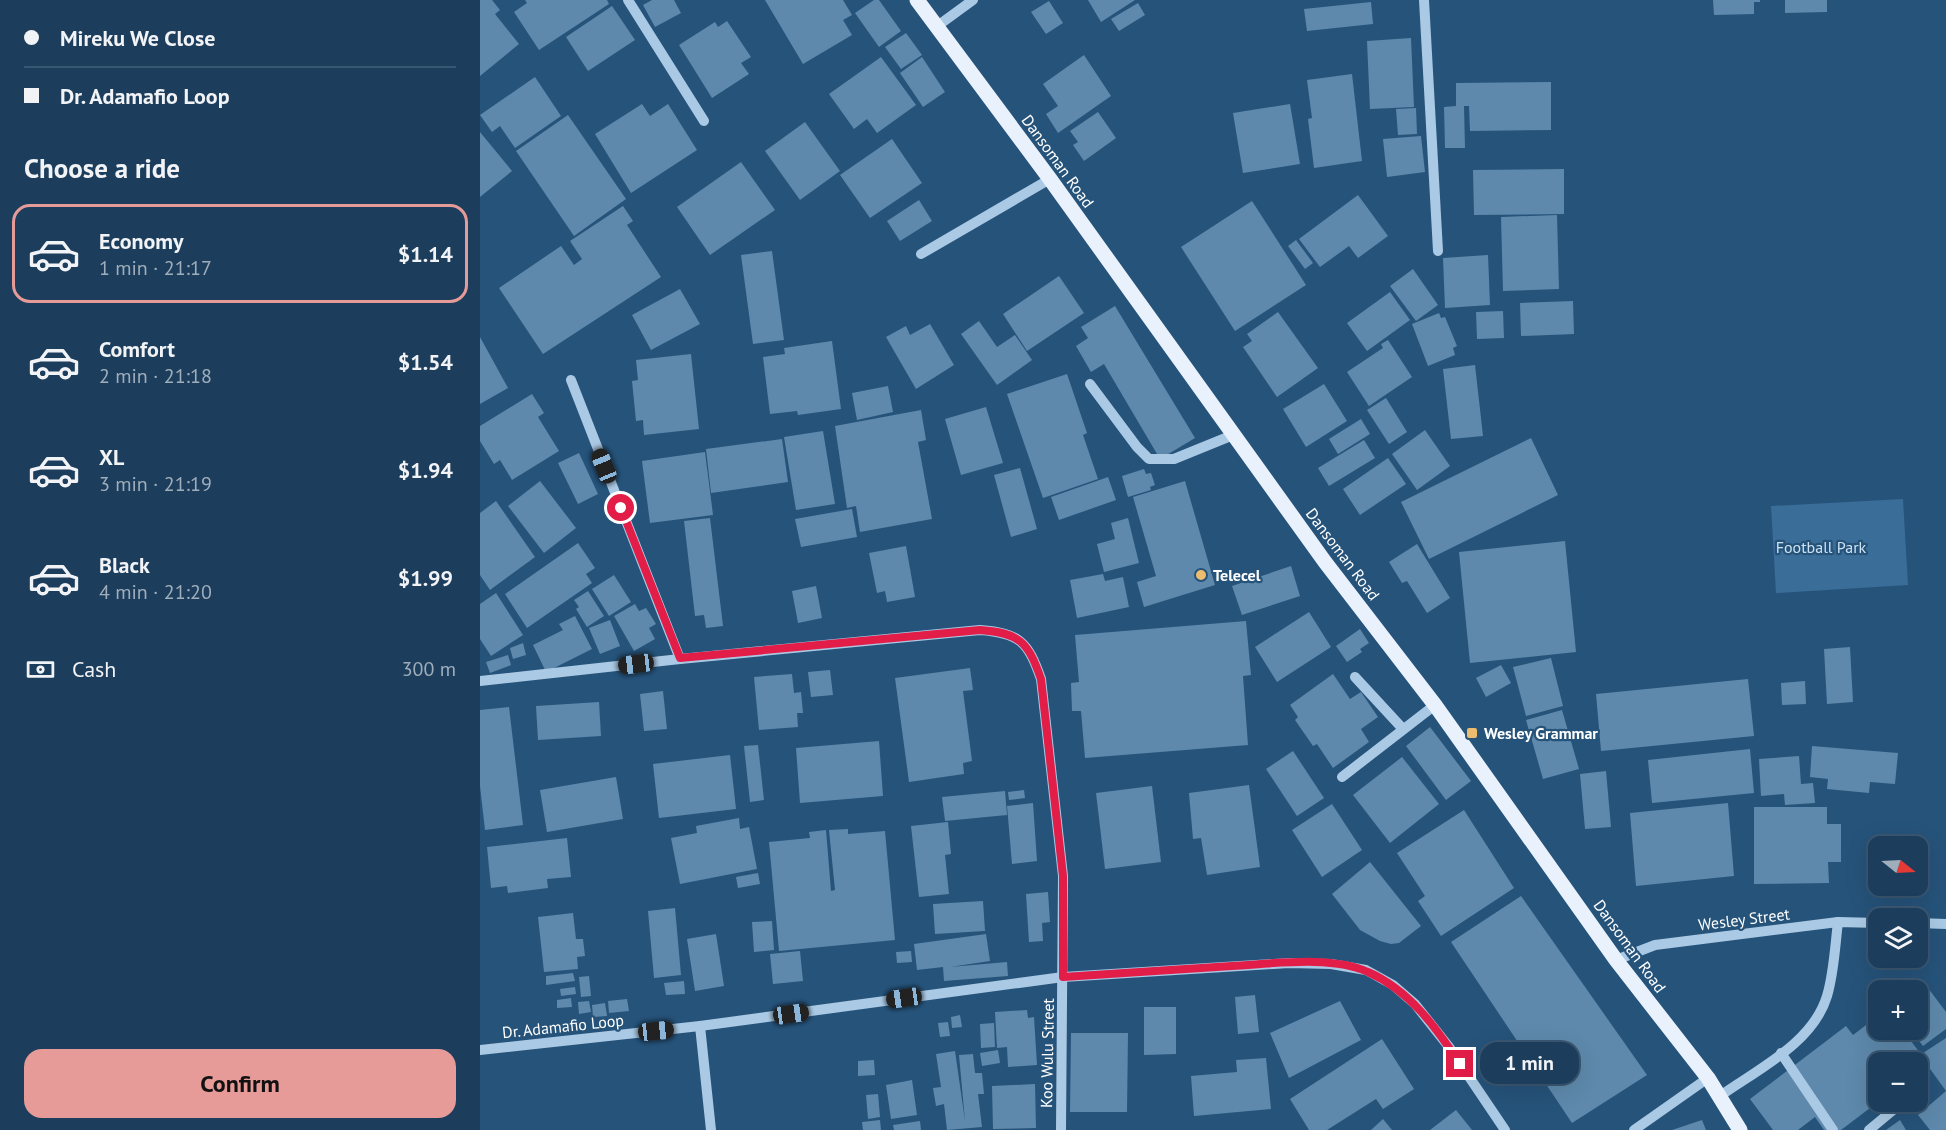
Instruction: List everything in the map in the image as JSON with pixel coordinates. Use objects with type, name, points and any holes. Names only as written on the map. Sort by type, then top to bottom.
[{"type":"main road","name":"Dansoman Road","points":[[917,0],[1050,179],[1325,562],[1435,705],[1616,960],[1708,1078],[1740,1130]]},
{"type":"street","points":[[628,0],[704,121]]},
{"type":"street","points":[[936,27],[973,0]]},
{"type":"street","points":[[1424,0],[1438,251]]},
{"type":"street","points":[[921,254],[1050,179]]},
{"type":"street","points":[[571,380],[680,658]]},
{"type":"street","points":[[1090,384],[1137,447],[1149,459],[1174,459],[1233,435]]},
{"type":"street","name":"Koo Wulu Street","points":[[480,681],[680,658],[980,630],[1003,632],[1022,641],[1032,654],[1041,679],[1063,876],[1061,1130]]},
{"type":"street","points":[[1355,677],[1403,729]]},
{"type":"street","points":[[1342,777],[1435,705]]},
{"type":"street","points":[[1720,1096],[1802,1037],[1817,1018],[1827,996],[1838,922]]},
{"type":"street","name":"Wesley Street","points":[[1616,960],[1655,945],[1838,922],[1868,923]]},
{"type":"street","points":[[1928,924],[1946,924]]},
{"type":"street","name":"Dr. Adamafio Loop","points":[[480,1050],[700,1026],[1063,977],[1289,963],[1331,964],[1365,970],[1393,985],[1415,1004],[1449,1047],[1505,1130]]},
{"type":"street","points":[[700,1026],[711,1130]]},
{"type":"street","points":[[1781,1053],[1833,1130]]},
{"type":"street","points":[[1634,1130],[1708,1078]]},
{"type":"street","points":[[1869,1130],[1891,1112]]},
{"type":"green space","name":"Football Park","points":[[1903,499],[1908,585],[1776,593],[1771,506]]},
{"type":"building","points":[[480,0],[492,0],[500,10],[495,14],[519,44],[480,76]]},
{"type":"building","points":[[525,0],[607,0],[609,4],[539,50],[514,12],[527,3]]},
{"type":"building","points":[[652,0],[674,0],[681,13],[655,27],[643,5]]},
{"type":"building","points":[[765,0],[843,0],[852,15],[843,20],[852,35],[803,64]]},
{"type":"building","points":[[874,0],[879,0],[901,31],[879,47],[855,13]]},
{"type":"building","points":[[1088,0],[1135,0],[1101,22]]},
{"type":"building","points":[[1713,0],[1760,0],[1760,2],[1754,2],[1754,14],[1714,15]]},
{"type":"building","points":[[1785,0],[1827,0],[1827,12],[1785,13]]},
{"type":"building","points":[[1049,1],[1063,23],[1046,34],[1031,12]]},
{"type":"building","points":[[1371,2],[1373,24],[1307,31],[1304,9]]},
{"type":"building","points":[[1138,3],[1145,15],[1119,31],[1111,19]]},
{"type":"building","points":[[612,6],[635,40],[588,71],[566,37]]},
{"type":"building","points":[[727,21],[751,57],[741,63],[749,74],[712,98],[679,45],[715,22],[718,27]]},
{"type":"building","points":[[906,33],[922,55],[901,69],[885,47]]},
{"type":"building","points":[[1411,38],[1414,107],[1370,109],[1367,41]]},
{"type":"building","points":[[1084,55],[1111,96],[1058,133],[1046,114],[1058,106],[1043,84]]},
{"type":"building","points":[[881,57],[916,105],[877,133],[867,119],[854,129],[829,94]]},
{"type":"building","points":[[922,57],[945,92],[923,107],[900,73]]},
{"type":"building","points":[[1352,74],[1362,161],[1314,168],[1308,119],[1312,118],[1307,80]]},
{"type":"building","points":[[535,77],[561,116],[515,148],[500,126],[492,132],[480,115]]},
{"type":"building","points":[[1551,82],[1551,130],[1470,131],[1469,106],[1464,106],[1465,148],[1445,148],[1444,107],[1456,106],[1456,83]]},
{"type":"building","points":[[642,104],[650,116],[668,104],[697,150],[631,193],[595,134]]},
{"type":"building","points":[[1290,104],[1300,164],[1243,173],[1233,113]]},
{"type":"building","points":[[1416,108],[1417,134],[1398,135],[1396,109]]},
{"type":"building","points":[[1098,112],[1116,138],[1084,161],[1073,145],[1078,142],[1070,131]]},
{"type":"building","points":[[568,115],[626,199],[574,236],[516,151]]},
{"type":"building","points":[[805,122],[840,171],[800,200],[765,151]]},
{"type":"building","points":[[480,132],[512,171],[480,197]]},
{"type":"building","points":[[1421,136],[1425,172],[1387,177],[1383,139]]},
{"type":"building","points":[[892,139],[922,183],[870,218],[840,175]]},
{"type":"building","points":[[741,162],[775,210],[710,255],[677,207]]},
{"type":"building","points":[[1564,169],[1564,214],[1474,215],[1473,170]]},
{"type":"building","points":[[1358,195],[1388,236],[1358,258],[1349,246],[1320,267],[1299,239]]},
{"type":"building","points":[[919,200],[932,221],[900,241],[887,221]]},
{"type":"building","points":[[1252,201],[1306,285],[1235,331],[1181,247]]},
{"type":"building","points":[[623,206],[633,221],[627,225],[661,277],[543,354],[499,288],[561,246],[574,265],[582,259],[570,241]]},
{"type":"building","points":[[1557,215],[1559,289],[1503,291],[1501,217]]},
{"type":"building","points":[[1296,240],[1313,263],[1305,269],[1288,246]]},
{"type":"building","points":[[772,251],[784,340],[753,344],[741,255]]},
{"type":"building","points":[[1488,255],[1490,305],[1445,308],[1443,258]]},
{"type":"building","points":[[1413,269],[1438,305],[1416,321],[1390,286]]},
{"type":"building","points":[[1059,276],[1084,313],[1027,351],[1003,314]]},
{"type":"building","points":[[680,289],[700,324],[651,350],[632,315]]},
{"type":"building","points":[[1390,292],[1410,320],[1367,351],[1347,323]]},
{"type":"building","points":[[1573,301],[1574,334],[1521,336],[1520,303]]},
{"type":"building","points":[[1115,306],[1195,438],[1160,459],[1104,364],[1091,372],[1076,346],[1088,338],[1081,327]]},
{"type":"building","points":[[1503,311],[1504,338],[1477,339],[1476,312]]},
{"type":"building","points":[[1278,312],[1318,368],[1277,397],[1243,347],[1252,341],[1247,334]]},
{"type":"building","points":[[1439,313],[1441,318],[1445,317],[1457,346],[1453,348],[1455,355],[1428,366],[1412,324]]},
{"type":"building","points":[[979,321],[997,347],[1015,335],[1032,360],[997,385],[961,334]]},
{"type":"building","points":[[930,324],[954,365],[916,389],[886,337],[906,326],[910,335]]},
{"type":"building","points":[[480,337],[508,388],[480,404]]},
{"type":"building","points":[[1388,340],[1412,377],[1369,406],[1347,372],[1383,348],[1381,344]]},
{"type":"building","points":[[832,341],[841,409],[798,415],[797,411],[770,414],[763,357],[785,354],[784,348]]},
{"type":"building","points":[[691,354],[699,429],[644,435],[643,420],[636,421],[632,381],[638,380],[636,360]]},
{"type":"building","points":[[1475,365],[1483,436],[1451,439],[1443,369]]},
{"type":"building","points":[[1067,374],[1087,433],[1083,435],[1098,479],[1043,498],[1007,394]]},
{"type":"building","points":[[1324,384],[1347,421],[1306,447],[1283,409]]},
{"type":"building","points":[[888,386],[893,412],[857,420],[852,393]]},
{"type":"building","points":[[532,394],[544,413],[538,417],[559,451],[512,480],[500,460],[494,464],[480,441],[480,426]]},
{"type":"building","points":[[1386,398],[1407,432],[1389,444],[1367,410]]},
{"type":"building","points":[[986,407],[1003,463],[961,475],[945,419]]},
{"type":"building","points":[[921,410],[926,440],[918,442],[932,519],[860,532],[856,506],[847,508],[835,426]]},
{"type":"building","points":[[1361,419],[1370,434],[1338,454],[1329,439]]},
{"type":"building","points":[[1425,430],[1450,466],[1417,490],[1392,454]]},
{"type":"building","points":[[823,431],[835,504],[796,510],[784,437]]},
{"type":"building","points":[[1531,438],[1558,495],[1429,559],[1401,502]]},
{"type":"building","points":[[782,439],[788,482],[711,493],[706,449]]},
{"type":"building","points":[[1364,440],[1375,458],[1329,486],[1318,468]]},
{"type":"building","points":[[705,452],[713,515],[650,523],[642,461]]},
{"type":"building","points":[[579,453],[598,494],[578,504],[558,463]]},
{"type":"building","points":[[1388,458],[1406,484],[1360,515],[1343,489]]},
{"type":"building","points":[[1020,468],[1037,529],[1011,537],[994,475]]},
{"type":"building","points":[[1144,469],[1146,474],[1151,473],[1155,485],[1150,487],[1151,490],[1128,497],[1122,476]]},
{"type":"building","points":[[1108,477],[1116,500],[1059,520],[1051,497]]},
{"type":"building","points":[[540,481],[576,528],[544,553],[508,506]]},
{"type":"building","points":[[1185,481],[1215,585],[1144,607],[1137,582],[1156,576],[1133,497]]},
{"type":"building","points":[[496,501],[535,557],[490,590],[480,575],[480,513]]},
{"type":"building","points":[[852,509],[857,537],[801,547],[795,519]]},
{"type":"building","points":[[710,518],[723,626],[706,628],[704,615],[695,616],[684,521]]},
{"type":"building","points":[[1128,518],[1139,563],[1104,572],[1097,544],[1115,539],[1111,523]]},
{"type":"building","points":[[1565,541],[1576,652],[1470,663],[1459,552]]},
{"type":"building","points":[[578,543],[595,568],[586,574],[592,583],[527,628],[505,594]]},
{"type":"building","points":[[1417,544],[1450,598],[1427,613],[1407,581],[1402,583],[1389,562]]},
{"type":"building","points":[[906,546],[915,597],[887,602],[885,591],[877,593],[869,553]]},
{"type":"building","points":[[1291,566],[1300,596],[1242,615],[1232,586]]},
{"type":"building","points":[[1103,574],[1105,581],[1123,577],[1129,607],[1077,618],[1070,580]]},
{"type":"building","points":[[614,575],[631,602],[609,616],[592,589]]},
{"type":"building","points":[[816,586],[822,618],[798,623],[792,591]]},
{"type":"building","points":[[588,591],[604,616],[587,627],[576,609],[579,607],[574,600]]},
{"type":"building","points":[[496,593],[523,635],[491,656],[480,639],[480,604]]},
{"type":"building","points":[[635,604],[639,611],[646,608],[656,624],[649,628],[655,639],[634,651],[614,616]]},
{"type":"building","points":[[1309,612],[1331,647],[1277,682],[1255,647]]},
{"type":"building","points":[[575,616],[592,649],[546,672],[533,645],[563,630],[559,624]]},
{"type":"building","points":[[610,620],[620,646],[600,654],[589,628]]},
{"type":"building","points":[[1246,621],[1251,675],[1243,676],[1248,745],[1085,758],[1081,711],[1072,711],[1071,683],[1079,682],[1075,635]]},
{"type":"building","points":[[1360,629],[1369,643],[1360,649],[1362,652],[1347,662],[1336,646]]},
{"type":"building","points":[[523,643],[526,655],[513,659],[510,648]]},
{"type":"building","points":[[1850,647],[1853,702],[1827,704],[1824,649]]},
{"type":"building","points":[[508,655],[511,665],[490,673],[486,662]]},
{"type":"building","points":[[1551,658],[1563,706],[1526,716],[1513,667]]},
{"type":"building","points":[[1501,665],[1511,683],[1486,697],[1476,678]]},
{"type":"building","points":[[970,668],[973,690],[963,691],[972,761],[963,763],[964,774],[909,782],[895,678]]},
{"type":"building","points":[[830,670],[833,695],[811,697],[808,672]]},
{"type":"building","points":[[792,674],[794,693],[801,692],[803,713],[797,713],[798,727],[759,730],[754,677]]},
{"type":"building","points":[[1333,674],[1350,699],[1361,692],[1378,717],[1361,729],[1369,742],[1333,768],[1317,744],[1313,746],[1295,720],[1298,717],[1290,705]]},
{"type":"building","points":[[1748,679],[1754,736],[1601,751],[1596,694]]},
{"type":"building","points":[[1805,681],[1806,704],[1782,705],[1781,683]]},
{"type":"building","points":[[663,691],[667,729],[644,731],[640,694]]},
{"type":"building","points":[[599,702],[601,736],[538,740],[536,706]]},
{"type":"building","points":[[509,707],[523,825],[485,830],[480,786],[480,710]]},
{"type":"building","points":[[1562,710],[1579,769],[1543,779],[1526,720]]},
{"type":"building","points":[[1430,727],[1471,781],[1446,800],[1406,746]]},
{"type":"building","points":[[879,741],[883,796],[800,803],[796,748]]},
{"type":"building","points":[[758,745],[764,800],[750,802],[744,746]]},
{"type":"building","points":[[1812,746],[1898,753],[1895,784],[1870,782],[1869,793],[1827,789],[1828,779],[1810,777]]},
{"type":"building","points":[[1750,749],[1754,793],[1652,803],[1648,760]]},
{"type":"building","points":[[1293,751],[1324,798],[1297,816],[1266,769]]},
{"type":"building","points":[[730,755],[736,809],[659,818],[653,764]]},
{"type":"building","points":[[1799,756],[1801,784],[1813,783],[1815,803],[1785,805],[1784,794],[1761,796],[1759,759]]},
{"type":"building","points":[[1402,757],[1439,804],[1390,843],[1353,795]]},
{"type":"building","points":[[1606,771],[1611,827],[1585,829],[1580,774]]},
{"type":"building","points":[[616,777],[623,819],[547,832],[540,790]]},
{"type":"building","points":[[1249,785],[1260,867],[1207,875],[1201,838],[1193,839],[1189,793]]},
{"type":"building","points":[[1152,786],[1161,862],[1105,869],[1096,793]]},
{"type":"building","points":[[1024,790],[1025,798],[1009,800],[1008,792]]},
{"type":"building","points":[[1005,791],[1007,815],[945,821],[942,797]]},
{"type":"building","points":[[1033,803],[1037,861],[1012,864],[1007,806]]},
{"type":"building","points":[[1728,803],[1734,876],[1636,886],[1630,813]]},
{"type":"building","points":[[1332,804],[1362,850],[1322,877],[1292,830]]},
{"type":"building","points":[[1754,807],[1827,807],[1827,824],[1841,824],[1841,862],[1828,862],[1829,883],[1754,884]]},
{"type":"building","points":[[1464,810],[1514,888],[1441,936],[1418,901],[1425,896],[1397,853]]},
{"type":"building","points":[[739,818],[740,829],[749,827],[757,869],[680,884],[671,838],[697,833],[696,826]]},
{"type":"building","points":[[948,822],[951,854],[945,855],[949,894],[919,897],[911,826]]},
{"type":"building","points":[[848,829],[848,834],[885,831],[895,940],[779,951],[769,842],[810,838],[809,832],[826,830],[831,891],[835,890],[829,830]]},
{"type":"building","points":[[567,838],[571,877],[547,879],[548,888],[508,893],[507,886],[491,888],[487,847]]},
{"type":"building","points":[[1370,862],[1421,926],[1399,943],[1391,944],[1380,941],[1360,930],[1332,894]]},
{"type":"building","points":[[758,873],[760,884],[738,888],[736,877]]},
{"type":"building","points":[[1048,892],[1050,922],[1042,923],[1043,941],[1029,942],[1026,894]]},
{"type":"building","points":[[1521,896],[1647,1075],[1572,1123],[1451,942]]},
{"type":"building","points":[[983,901],[985,931],[935,934],[933,904]]},
{"type":"building","points":[[675,908],[681,975],[654,978],[648,911]]},
{"type":"building","points":[[573,913],[576,939],[583,939],[585,956],[577,957],[578,969],[544,972],[538,917]]},
{"type":"building","points":[[772,921],[774,950],[754,952],[752,922]]},
{"type":"building","points":[[716,934],[724,986],[695,991],[687,939]]},
{"type":"building","points":[[986,934],[990,961],[950,967],[1007,962],[1008,976],[944,981],[943,967],[917,970],[914,944]]},
{"type":"building","points":[[800,951],[803,981],[773,984],[770,954]]},
{"type":"building","points":[[911,951],[912,962],[897,963],[896,952]]},
{"type":"building","points":[[573,973],[575,981],[546,985],[546,976]]},
{"type":"building","points":[[589,976],[591,996],[581,997],[579,977]]},
{"type":"building","points":[[684,981],[685,994],[666,995],[664,983]]},
{"type":"building","points":[[575,987],[576,994],[561,996],[560,989]]},
{"type":"building","points":[[1928,988],[1946,1012],[1946,1029],[1923,1046],[1918,1040],[1928,1040]]},
{"type":"building","points":[[1255,995],[1259,1032],[1238,1034],[1235,997]]},
{"type":"building","points":[[571,998],[572,1007],[557,1008],[557,1000]]},
{"type":"building","points":[[627,999],[629,1011],[609,1013],[608,1001]]},
{"type":"building","points":[[589,1001],[591,1012],[579,1014],[578,1002]]},
{"type":"building","points":[[1340,1001],[1361,1040],[1289,1078],[1270,1033]]},
{"type":"building","points":[[605,1003],[607,1016],[593,1017],[592,1005]]},
{"type":"building","points":[[1144,1007],[1176,1007],[1176,1054],[1144,1055]]},
{"type":"building","points":[[1027,1010],[1028,1018],[1034,1017],[1037,1065],[1008,1067],[1007,1047],[997,1048],[995,1012]]},
{"type":"building","points":[[960,1015],[962,1027],[952,1028],[951,1017]]},
{"type":"building","points":[[948,1022],[950,1036],[940,1037],[938,1023]]},
{"type":"building","points":[[994,1023],[995,1047],[981,1048],[980,1024]]},
{"type":"building","points":[[1868,1024],[1868,1040],[1910,1040],[1919,1052],[1868,1052],[1868,1110],[1841,1130],[1824,1130],[1815,1117],[1798,1130],[1773,1130],[1750,1099],[1846,1026],[1853,1035]]},
{"type":"building","points":[[1071,1033],[1128,1033],[1127,1112],[1070,1112]]},
{"type":"building","points":[[1946,1038],[1946,1091],[1928,1066],[1928,1052],[1925,1052]]},
{"type":"building","points":[[1382,1039],[1414,1089],[1383,1109],[1376,1099],[1327,1130],[1309,1130],[1290,1099]]},
{"type":"building","points":[[998,1050],[1000,1063],[982,1066],[980,1053]]},
{"type":"building","points":[[955,1051],[965,1121],[959,1055],[973,1054],[975,1073],[982,1073],[984,1094],[978,1094],[982,1127],[947,1130],[944,1104],[936,1106],[933,1088],[941,1087],[936,1054]]},
{"type":"building","points":[[1266,1058],[1271,1109],[1194,1116],[1191,1076],[1237,1072],[1236,1060]]},
{"type":"building","points":[[874,1060],[875,1075],[858,1076],[858,1061]]},
{"type":"building","points":[[912,1080],[917,1115],[891,1119],[886,1085]]},
{"type":"building","points":[[1035,1084],[1036,1128],[993,1129],[992,1086]]},
{"type":"building","points":[[1946,1091],[1946,1130],[1930,1130],[1918,1115],[1922,1112],[1928,1112],[1928,1106]]},
{"type":"building","points":[[878,1094],[880,1117],[868,1119],[866,1095]]},
{"type":"building","points":[[1456,1110],[1472,1130],[1430,1130]]},
{"type":"building","points":[[1383,1119],[1392,1130],[1371,1130]]},
{"type":"building","points":[[880,1120],[881,1130],[863,1130],[862,1122]]},
{"type":"building","points":[[1702,1120],[1706,1130],[1672,1130]]},
{"type":"building","points":[[1900,1120],[1906,1130],[1886,1130]]},
{"type":"building","points":[[920,1121],[921,1130],[894,1130],[893,1125]]},
{"type":"place","name":"Telecel","points":[[1201,575]]},
{"type":"place","name":"Wesley Grammar","points":[[1472,733]]},
{"type":"route","points":[[621,508],[680,658],[980,630],[1003,632],[1022,641],[1032,654],[1041,679],[1057,810],[1063,876],[1063,977],[1289,963],[1331,964],[1365,970],[1393,985],[1415,1004],[1460,1064]]}]
